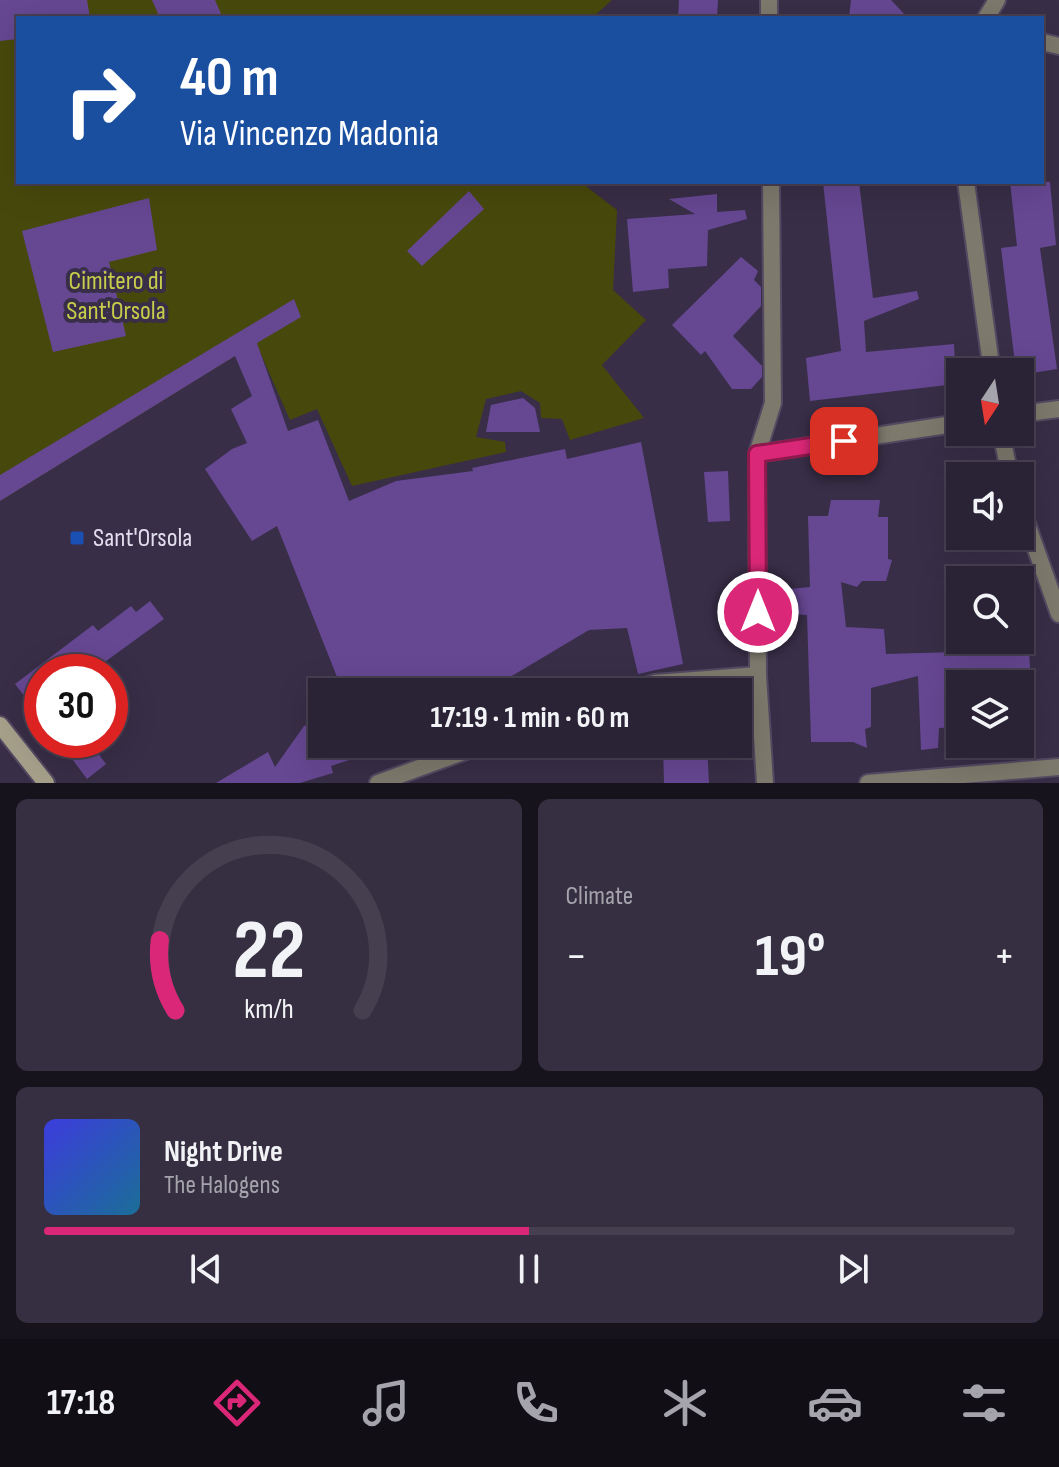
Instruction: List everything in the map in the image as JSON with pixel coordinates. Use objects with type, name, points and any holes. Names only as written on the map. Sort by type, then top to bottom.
[{"type":"street","points":[[765,783],[758,675],[757,454],[773,403],[771,184]]},
{"type":"street","points":[[966,184],[990,358]]},
{"type":"street","points":[[1034,412],[1059,409]]},
{"type":"street","points":[[757,454],[946,425]]},
{"type":"street","points":[[1034,543],[1059,614]]},
{"type":"street","points":[[719,678],[758,675]]},
{"type":"street","points":[[0,725],[46,783]]},
{"type":"street","points":[[378,783],[447,758]]},
{"type":"street","points":[[868,783],[1059,767]]},
{"type":"green space","name":"Cimitero di Sant'Orsola","points":[[0,0],[612,0],[594,16],[16,16],[16,184],[588,184],[587,187],[617,210],[613,290],[646,320],[602,365],[644,418],[570,440],[562,419],[541,418],[540,403],[521,391],[486,399],[476,437],[505,442],[506,452],[352,486],[317,409],[290,420],[256,343],[0,501]]},
{"type":"building","points":[[0,0],[87,0],[90,16],[16,16],[16,39],[0,41]]},
{"type":"building","points":[[152,0],[215,0],[222,16],[159,16]]},
{"type":"building","points":[[679,0],[718,0],[717,16],[678,16]]},
{"type":"building","points":[[851,0],[891,0],[906,16],[849,16]]},
{"type":"building","points":[[1050,182],[1056,245],[1040,248],[1057,369],[1034,373],[1034,358],[1014,358],[1001,248],[1017,246],[1010,184]]},
{"type":"building","points":[[823,184],[859,184],[873,298],[917,291],[919,299],[864,321],[866,352],[954,344],[955,358],[946,358],[946,385],[810,401],[806,358],[841,351]]},
{"type":"building","points":[[469,191],[484,209],[422,266],[407,251]]},
{"type":"building","points":[[717,194],[717,212],[745,210],[747,219],[708,230],[707,266],[668,269],[669,288],[633,292],[627,219],[695,214],[669,199]]},
{"type":"building","points":[[149,198],[157,250],[109,262],[126,336],[53,352],[22,231]]},
{"type":"building","points":[[741,257],[758,271],[754,280],[761,287],[761,306],[733,336],[762,366],[762,377],[751,389],[732,389],[705,351],[701,355],[672,325]]},
{"type":"building","points":[[294,299],[301,317],[257,343],[288,431],[318,420],[349,501],[396,481],[473,471],[472,468],[565,449],[567,459],[641,442],[683,664],[638,674],[627,628],[589,630],[508,678],[337,678],[277,526],[252,541],[205,469],[232,449],[247,443],[231,409],[252,396],[235,356],[0,501],[0,475]]},
{"type":"building","points":[[523,398],[535,408],[540,432],[486,432],[491,405]]},
{"type":"building","points":[[728,471],[730,521],[708,522],[704,472]]},
{"type":"building","points":[[831,500],[880,500],[878,517],[888,517],[888,559],[892,560],[886,581],[862,581],[857,587],[841,582],[846,627],[884,629],[886,654],[1029,654],[1030,670],[946,670],[946,728],[939,728],[938,748],[921,750],[918,676],[871,688],[871,727],[865,729],[867,748],[853,742],[811,742],[807,615],[788,614],[789,589],[810,587],[808,516],[828,516]]},
{"type":"building","points":[[150,601],[164,619],[116,654],[55,654],[93,625],[98,631],[131,606],[136,612]]},
{"type":"building","points":[[24,677],[24,696],[15,684]]},
{"type":"building","points":[[308,724],[308,758],[349,760],[331,766],[333,773],[300,783],[216,783],[268,752],[275,767]]},
{"type":"building","points":[[71,758],[102,758],[106,764],[87,779]]},
{"type":"building","points":[[663,758],[708,758],[709,783],[664,783]]},
{"type":"place","name":"Sant'Orsola","points":[[77,538]]},
{"type":"route","points":[[758,612],[757,454],[844,441]]}]
